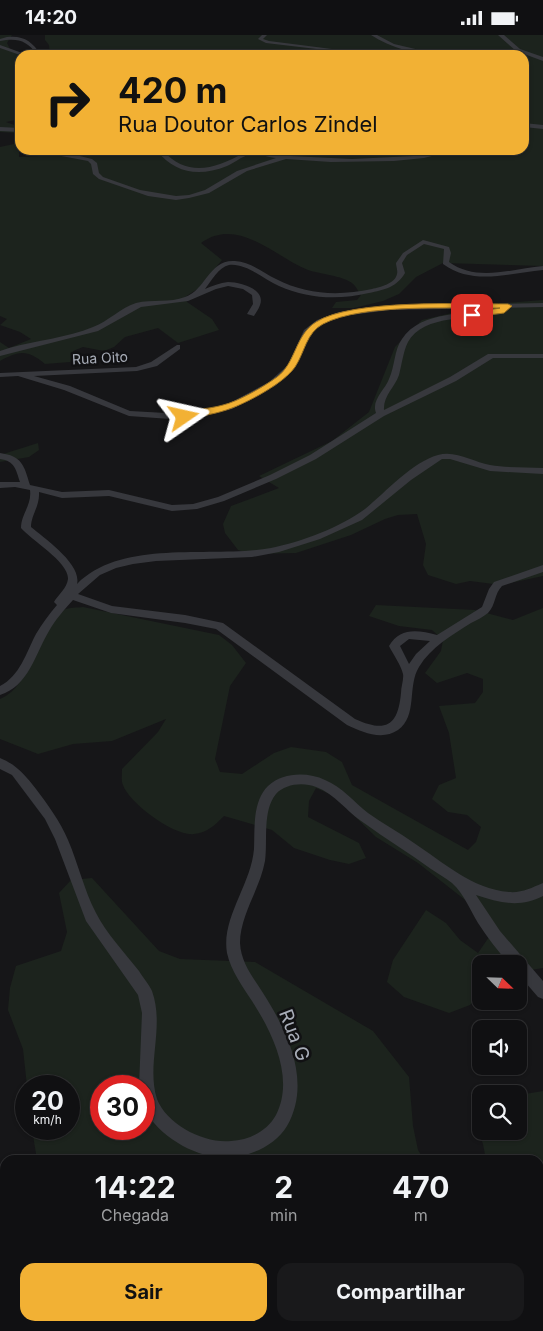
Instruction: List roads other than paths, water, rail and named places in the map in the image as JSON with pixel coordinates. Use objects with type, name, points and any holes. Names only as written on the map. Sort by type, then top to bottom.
[{"type":"street","points":[[265,35],[260,39],[268,42],[326,50]]},
{"type":"street","points":[[373,35],[393,45],[416,50]]},
{"type":"street","points":[[501,35],[518,50]]},
{"type":"street","points":[[0,40],[6,37],[24,38],[31,42],[36,50]]},
{"type":"street","points":[[0,46],[15,52]]},
{"type":"street","points":[[529,54],[543,59]]},
{"type":"street","points":[[529,126],[543,127]]},
{"type":"street","points":[[0,129],[15,130]]},
{"type":"street","points":[[63,155],[94,163],[96,174],[101,178],[150,196],[165,198],[181,198],[202,193],[251,167],[284,158]]},
{"type":"street","points":[[163,155],[169,162],[189,171],[220,168],[240,155]]},
{"type":"street","points":[[268,155],[284,158],[324,160],[415,158],[429,155]]},
{"type":"street","points":[[194,296],[220,266],[230,263],[247,266],[269,279],[300,292],[336,297],[368,292],[395,283],[401,273],[399,263],[420,243],[441,245],[447,248],[448,253],[445,262],[464,273],[481,275],[543,268]]},
{"type":"street","points":[[0,354],[28,344],[98,328],[134,307],[178,301],[224,284],[242,286],[254,293],[257,304],[251,314]]},
{"type":"street","points":[[336,297],[360,311]]},
{"type":"street","points":[[18,374],[67,388],[129,413],[169,418],[200,415],[228,407],[280,379],[291,367],[308,332],[320,323],[360,311],[430,306],[543,305]]},
{"type":"street","points":[[381,414],[379,402],[393,379],[403,345],[412,331],[418,326],[437,320],[496,312],[508,306]]},
{"type":"street","name":"Rua Oito","points":[[0,375],[137,369],[154,364],[177,347]]},
{"type":"street","points":[[0,485],[30,487],[62,495],[109,493],[172,509],[194,507],[221,499],[274,477],[313,457],[381,414],[453,379],[491,356],[543,355]]},
{"type":"street","points":[[0,456],[10,456],[16,460],[30,487],[35,505],[26,528],[69,566],[74,575],[59,603],[57,611]]},
{"type":"street","points":[[0,691],[20,677],[33,648],[57,611],[95,573],[116,564],[141,559],[264,553],[285,548],[357,519],[410,475],[436,459],[450,456],[490,468],[543,471]]},
{"type":"street","points":[[72,596],[110,609],[186,619],[219,626],[351,722],[364,728],[379,731],[395,726],[405,706],[409,674],[424,653],[439,639],[489,605],[493,589],[498,584],[543,568]]},
{"type":"street","points":[[409,674],[394,646],[397,640],[407,635],[439,639]]},
{"type":"street","name":"Rua G","points":[[0,763],[16,772],[49,815],[61,838],[91,917],[145,992],[150,1005],[146,1085],[150,1104],[159,1121],[190,1141],[212,1149],[240,1150],[266,1138],[276,1129],[285,1116],[291,1095],[290,1074],[282,1044],[265,1008],[239,967],[233,951],[234,934],[254,883],[259,861],[263,803],[271,790],[284,781],[298,779],[313,780],[326,786],[367,819],[459,881],[490,930],[543,992]]},
{"type":"street","points":[[459,881],[511,899],[526,898],[543,889]]}]
